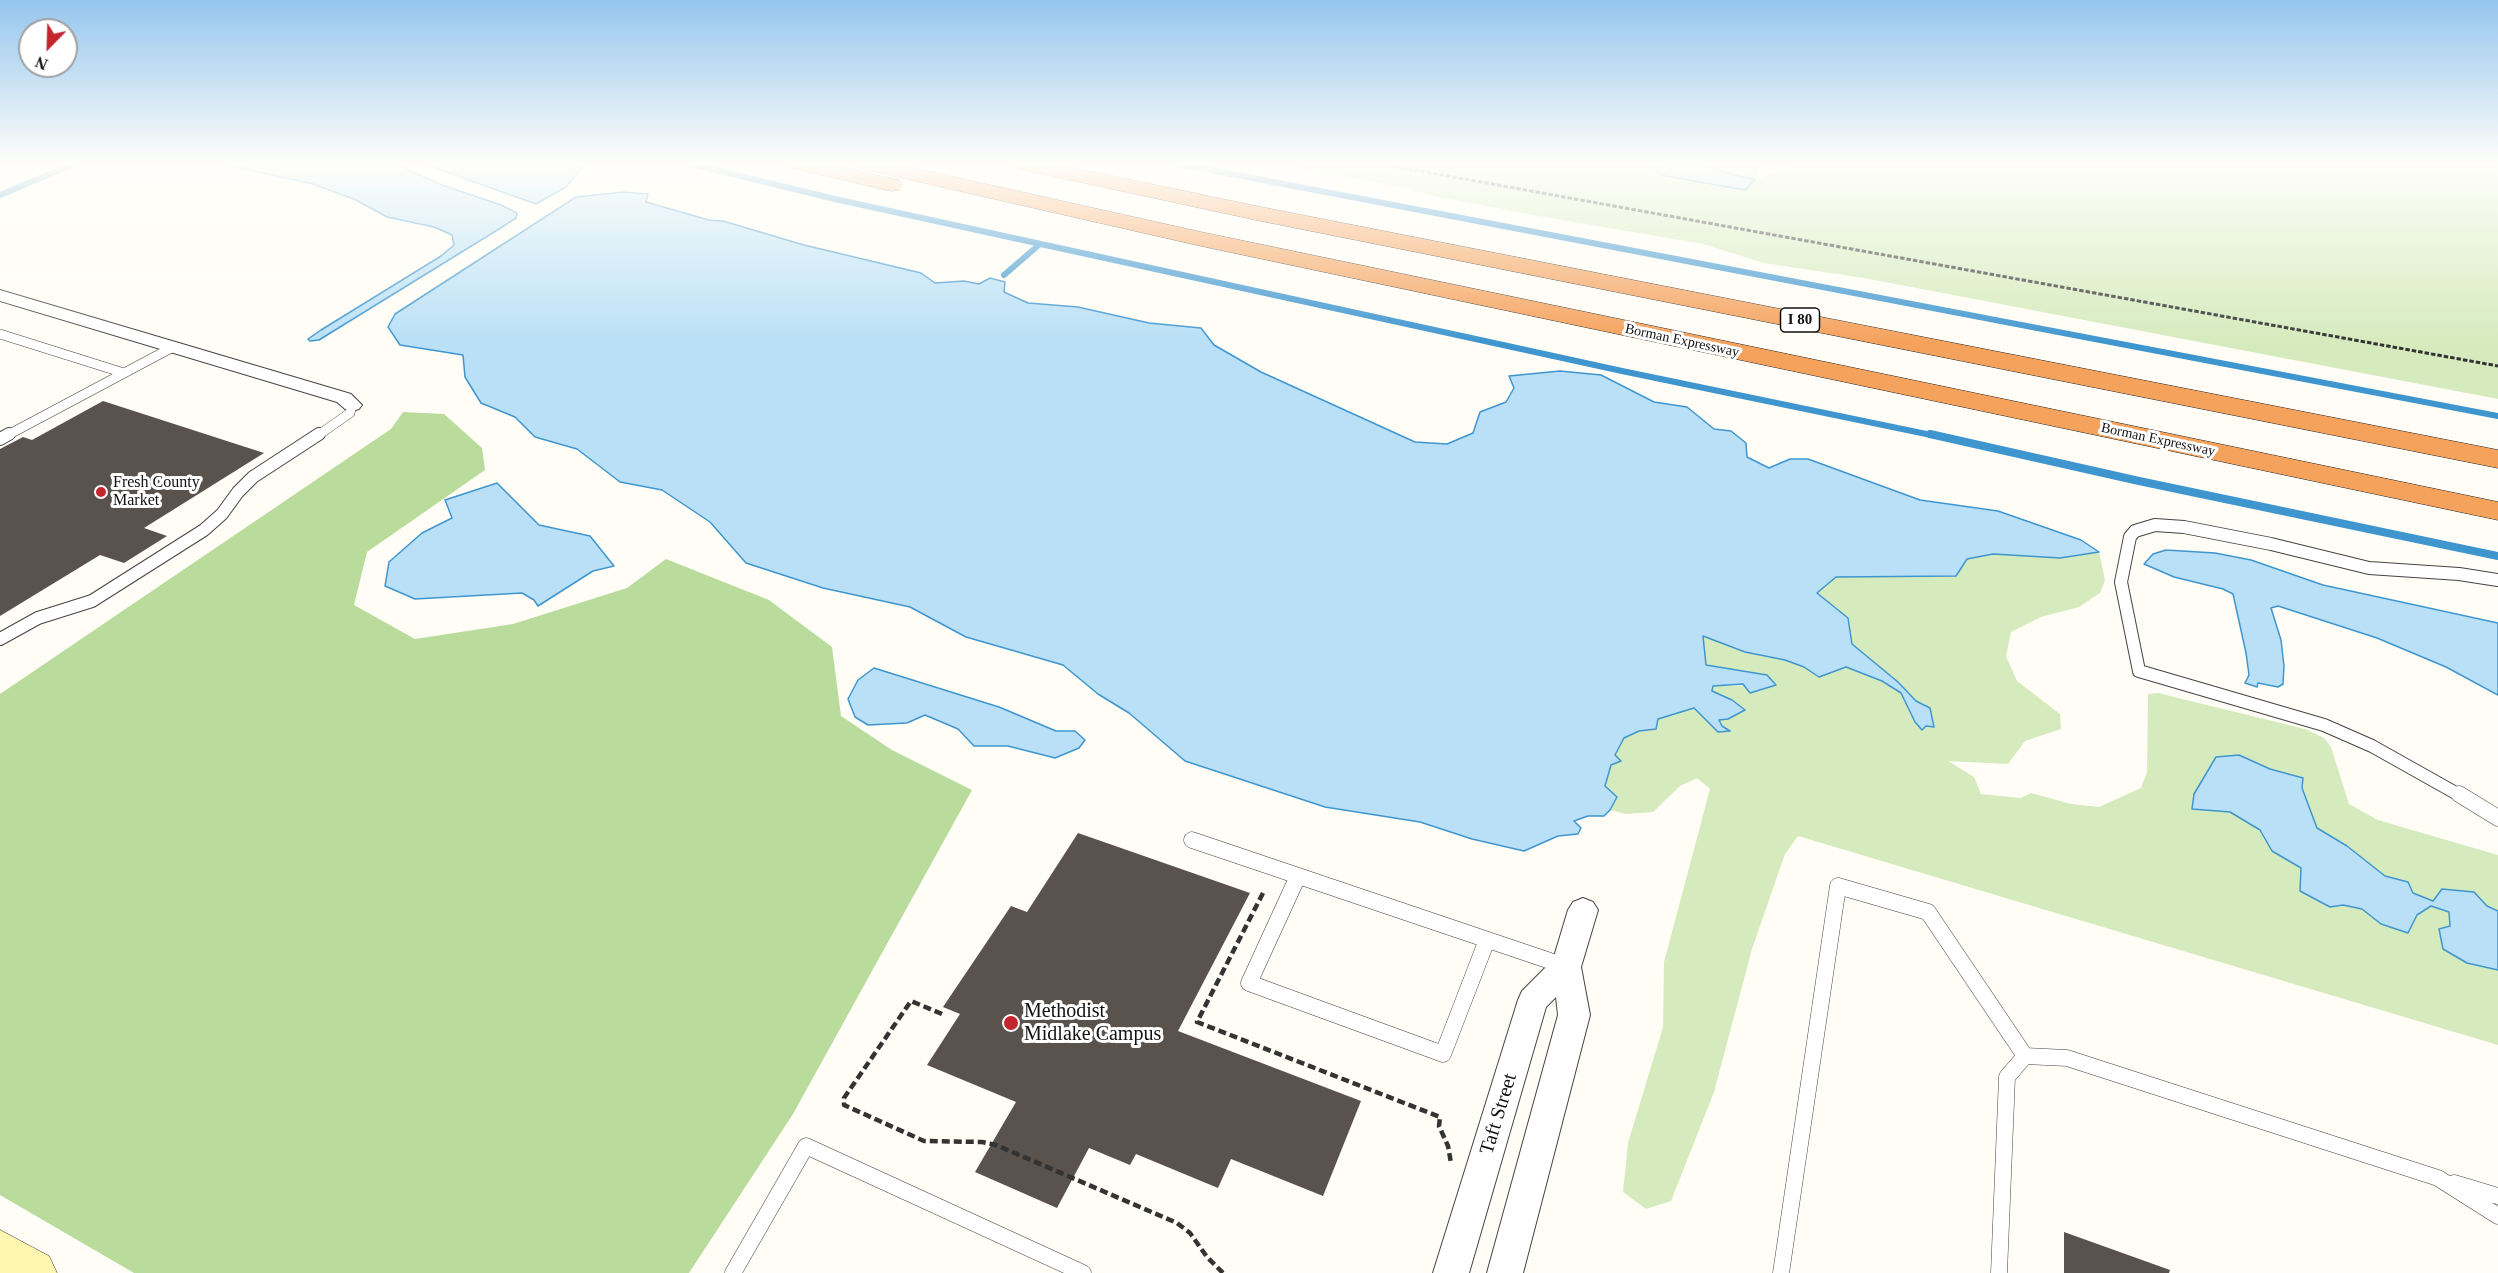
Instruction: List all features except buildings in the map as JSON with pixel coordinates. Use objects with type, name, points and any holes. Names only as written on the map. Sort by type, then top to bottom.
[{"type":"highway","points":[[1091,223],[1201,239]]},
{"type":"highway","name":"Borman Expressway","points":[[1132,223],[2498,511]]},
{"type":"highway","name":"I 80","points":[[1314,223],[2498,459]]},
{"type":"street","points":[[0,295],[344,398],[352,405]]},
{"type":"street","name":"Taft Street","points":[[1505,1273],[1574,1015],[1566,967],[1582,910]]},
{"type":"street","name":"Taft Street","points":[[1451,1273],[1533,1000],[1566,967]]},
{"type":"street","points":[[0,1254],[32,1273]]},
{"type":"lane","points":[[0,334],[124,373]]},
{"type":"lane","points":[[0,439],[173,347]]},
{"type":"lane","points":[[0,639],[38,618],[92,601],[204,530],[222,514],[238,492],[253,477],[344,418],[350,413],[352,405]]},
{"type":"lane","points":[[2498,580],[2459,574],[2369,568],[2271,544],[2184,527],[2155,525],[2135,531],[2130,537],[2121,582],[2139,671],[2302,717],[2346,734],[2431,777],[2498,818]]},
{"type":"lane","points":[[1192,840],[1566,967]]},
{"type":"lane","points":[[1298,876],[1249,982],[1443,1054],[1487,940]]},
{"type":"lane","points":[[1780,1273],[1838,886],[1928,912],[2025,1056]]},
{"type":"lane","points":[[2025,1056],[2067,1058],[2498,1196]]},
{"type":"lane","points":[[2000,1273],[2007,1077],[2025,1056]]},
{"type":"lane","points":[[735,1272],[806,1146],[1083,1273]]},
{"type":"lane","points":[[2438,1178],[2498,1216]]},
{"type":"path","points":[[1710,223],[2498,366]]},
{"type":"path","points":[[1254,885],[1266,888],[1197,1022],[1440,1117],[1441,1133],[1450,1154],[1449,1173]]},
{"type":"path","points":[[942,1014],[911,1001],[844,1098],[844,1105],[924,1141],[982,1142],[996,1145],[1177,1223],[1190,1233],[1207,1257],[1223,1273]]},
{"type":"green space","points":[[1582,223],[2498,223],[2498,399],[1864,278],[1764,263],[1703,244]]},
{"type":"green space","points":[[403,412],[444,414],[482,448],[485,470],[367,552],[354,605],[415,639],[513,624],[627,588],[666,559],[769,600],[832,647],[841,716],[892,750],[972,790],[793,1114],[689,1273],[134,1273],[0,1195],[0,694],[391,429]]},
{"type":"green space","points":[[2099,552],[2105,580],[2100,593],[2079,607],[2041,617],[2011,632],[2006,656],[2017,681],[2060,714],[2061,729],[2025,741],[2008,764],[1948,761],[1974,777],[1981,794],[2021,798],[2031,793],[2071,804],[2099,807],[2141,788],[2147,772],[2148,694],[2158,693],[2305,729],[2324,738],[2331,747],[2349,804],[2378,820],[2498,855],[2498,911],[2487,906],[2474,892],[2433,901],[2413,893],[2408,882],[2385,876],[2347,846],[2317,828],[2302,788],[2303,778],[2270,769],[2239,755],[2230,812],[2260,830],[2272,851],[2301,868],[2329,907],[2343,905],[2362,909],[2381,924],[2417,915],[2431,906],[2449,912],[2450,926],[2467,963],[2498,970],[2498,1045],[1798,836],[1785,854],[1752,949],[1714,1092],[1671,1201],[1646,1209],[1623,1192],[1628,1143],[1663,1027],[1664,962],[1710,789],[1697,778],[1680,786],[1653,812],[1626,814],[1610,810],[1617,797],[1605,787],[1614,756],[1624,738],[1639,731],[1656,729],[1658,719],[1694,708],[1718,732],[1729,730],[1722,726],[1719,719],[1732,700],[1711,691],[1713,686],[1775,685],[1767,675],[1706,665],[1703,636],[1745,652],[1785,660],[1804,667],[1819,677],[1846,667],[1882,681],[1901,693],[1915,722],[1933,727],[1930,708],[1916,701],[1898,682],[1852,644],[1848,618],[1816,594],[1835,577],[1956,576],[1967,559],[1993,554],[2060,558]]},
{"type":"water","points":[[417,223],[508,223],[319,340],[310,341],[308,339],[441,256],[454,245],[452,235],[434,227]]},
{"type":"water","points":[[535,223],[731,223],[804,245],[921,273],[935,283],[964,281],[979,284],[990,278],[1005,282],[1004,292],[1028,303],[1078,307],[1149,323],[1201,328],[1214,345],[1261,372],[1415,442],[1447,444],[1473,433],[1480,412],[1506,402],[1514,388],[1509,376],[1560,371],[1601,375],[1654,402],[1687,407],[1714,429],[1731,431],[1746,443],[1747,457],[1769,468],[1790,459],[1808,459],[1920,500],[1998,511],[2081,540],[2099,552],[2060,558],[1993,554],[1967,559],[1956,576],[1836,577],[1817,593],[1848,618],[1852,644],[1898,682],[1916,701],[1930,708],[1934,727],[1926,726],[1922,730],[1915,722],[1901,693],[1882,681],[1846,667],[1819,677],[1804,667],[1785,660],[1745,652],[1703,636],[1706,665],[1767,675],[1776,685],[1750,693],[1743,684],[1713,686],[1712,691],[1732,700],[1745,710],[1728,719],[1719,720],[1722,726],[1730,731],[1718,732],[1694,708],[1658,719],[1656,729],[1639,731],[1624,738],[1615,755],[1621,761],[1611,765],[1605,786],[1617,797],[1610,810],[1604,816],[1588,816],[1574,821],[1581,828],[1578,834],[1558,836],[1524,851],[1472,839],[1420,822],[1325,807],[1185,761],[1129,713],[1098,694],[1063,665],[966,637],[910,607],[823,588],[746,563],[710,522],[662,490],[620,482],[577,449],[535,437],[515,417],[481,403],[465,377],[463,355],[400,345],[388,327],[395,314]]},
{"type":"water","points":[[497,483],[539,525],[590,536],[614,566],[593,571],[538,606],[534,600],[522,593],[415,599],[385,586],[389,562],[422,533],[452,518],[445,500]]},
{"type":"water","points":[[2166,550],[2215,553],[2251,560],[2323,585],[2498,623],[2498,695],[2446,667],[2377,638],[2278,606],[2271,608],[2281,640],[2284,666],[2283,684],[2278,687],[2258,683],[2257,687],[2245,683],[2249,675],[2233,594],[2223,589],[2174,577],[2144,564],[2153,554]]},
{"type":"water","points":[[874,668],[999,707],[1056,731],[1075,731],[1085,740],[1079,748],[1055,758],[1008,746],[974,746],[958,729],[925,715],[907,723],[868,725],[855,717],[848,699],[858,680]]},
{"type":"water","points":[[2239,755],[2270,769],[2303,778],[2302,788],[2317,828],[2347,846],[2385,876],[2408,882],[2413,893],[2433,901],[2442,889],[2474,892],[2487,906],[2498,911],[2498,970],[2467,963],[2443,949],[2439,929],[2450,926],[2449,912],[2431,906],[2417,915],[2408,933],[2381,924],[2362,909],[2343,905],[2330,907],[2300,891],[2301,868],[2272,851],[2260,830],[2230,812],[2192,809],[2194,794],[2216,757]]},
{"type":"waterway","points":[[947,223],[1622,371],[1936,436]]},
{"type":"waterway","points":[[1490,223],[2498,416]]},
{"type":"waterway","points":[[1004,275],[1040,244]]},
{"type":"waterway","points":[[1930,434],[2139,481],[2498,556]]},
{"type":"place","name":"Fresh County Market","points":[[101,492]]},
{"type":"place","name":"Methodist Midlake Campus","points":[[1011,1023]]}]
